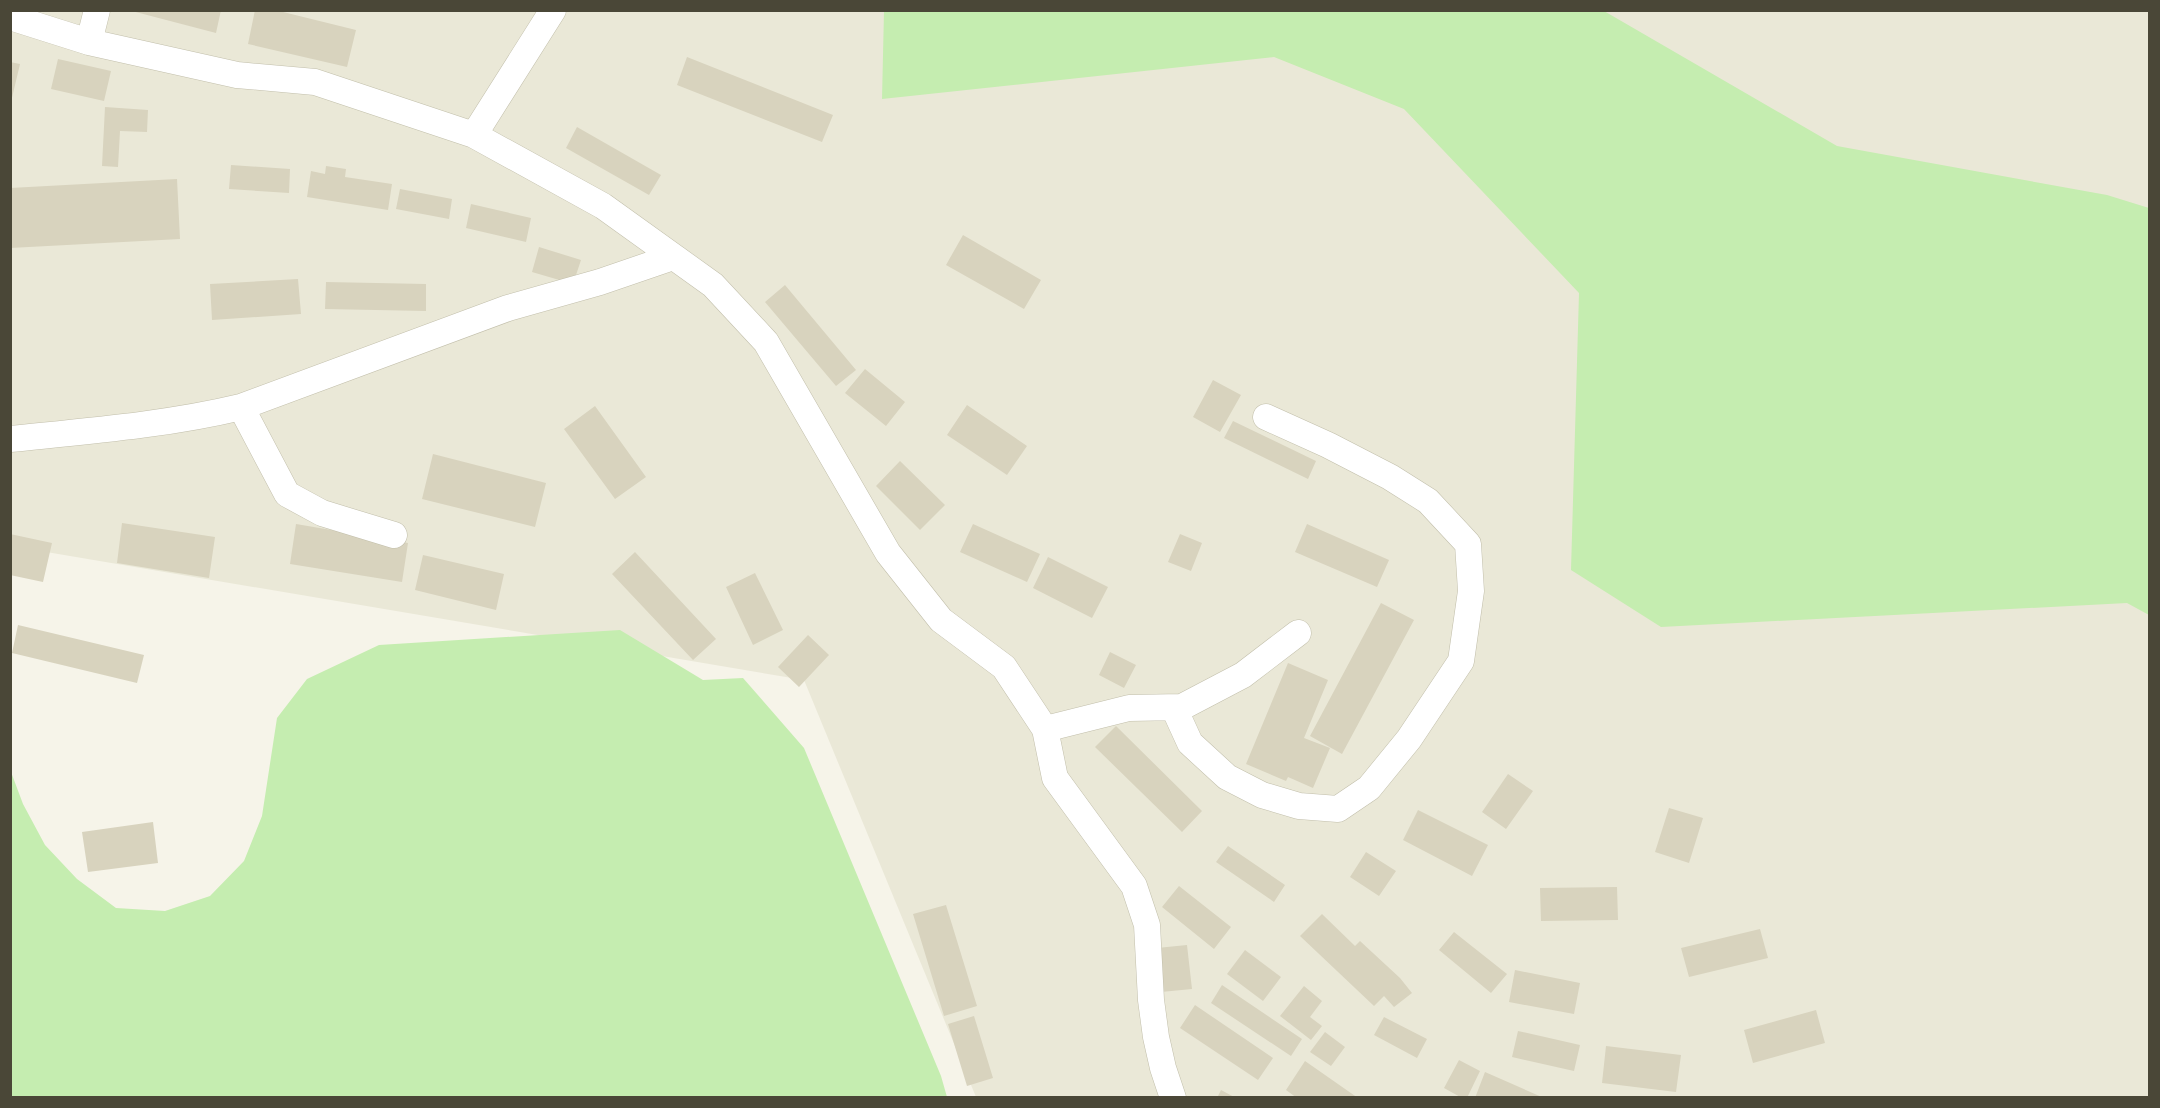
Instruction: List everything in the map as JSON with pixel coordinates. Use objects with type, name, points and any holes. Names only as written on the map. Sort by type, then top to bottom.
[{"type":"street","points":[[89,42],[97,10]]},
{"type":"street","points":[[474,135],[553,10]]},
{"type":"street","points":[[10,17],[89,42],[237,75],[315,82],[474,135],[603,206],[713,285],[766,342],[888,553],[941,620],[1004,667],[1045,729],[1055,778],[1134,886],[1147,924],[1151,1000],[1156,1037],[1173,1098]]},
{"type":"street","points":[[10,439],[202,416],[241,406],[508,308],[600,282],[673,257]]},
{"type":"street","points":[[241,406],[287,494],[322,513],[394,535]]},
{"type":"street","points":[[1174,708],[1190,743],[1227,777],[1262,795],[1299,806],[1338,809],[1369,788],[1409,739],[1461,661],[1472,591],[1468,544],[1428,501],[1390,477],[1328,444],[1266,417]]},
{"type":"street","points":[[1045,729],[1129,708],[1182,707],[1243,675],[1298,633]]},
{"type":"shaded area","points":[[10,11],[2149,11],[2149,1097],[976,1097],[804,680],[11,546]]},
{"type":"green space","points":[[884,11],[1604,11],[1837,146],[2107,195],[2149,208],[2149,615],[2127,603],[1661,627],[1571,570],[1579,293],[1404,109],[1274,57],[882,99]]},
{"type":"green space","points":[[620,630],[703,680],[743,678],[804,748],[941,1076],[947,1097],[11,1097],[11,772],[23,804],[45,845],[77,879],[116,908],[165,911],[210,896],[244,861],[262,816],[277,718],[307,679],[379,645]]},
{"type":"building","points":[[128,10],[221,10],[216,33]]},
{"type":"building","points":[[255,10],[275,10],[356,30],[347,67],[248,44]]},
{"type":"building","points":[[687,57],[833,115],[822,142],[677,85]]},
{"type":"building","points":[[58,59],[111,71],[104,101],[51,89]]},
{"type":"building","points":[[10,62],[20,64],[11,102],[10,102]]},
{"type":"building","points":[[105,107],[148,110],[147,132],[120,131],[118,167],[102,166]]},
{"type":"building","points":[[577,127],[661,175],[649,195],[566,148]]},
{"type":"building","points":[[231,165],[290,169],[289,193],[229,189]]},
{"type":"building","points":[[326,166],[346,169],[345,177],[392,184],[388,210],[307,197],[311,171],[325,174]]},
{"type":"building","points":[[177,179],[180,239],[10,248],[10,188]]},
{"type":"building","points":[[400,189],[452,199],[449,219],[396,209]]},
{"type":"building","points":[[471,204],[531,218],[526,242],[466,228]]},
{"type":"building","points":[[963,235],[1041,280],[1024,309],[946,265]]},
{"type":"building","points":[[539,247],[581,260],[573,284],[532,272]]},
{"type":"building","points":[[298,279],[301,314],[212,320],[210,284]]},
{"type":"building","points":[[326,282],[426,284],[426,311],[325,309]]},
{"type":"building","points":[[785,285],[856,370],[836,386],[765,302]]},
{"type":"building","points":[[865,369],[905,402],[886,426],[845,393]]},
{"type":"building","points":[[1213,380],[1241,395],[1220,432],[1193,417]]},
{"type":"building","points":[[967,405],[1027,446],[1007,475],[947,435]]},
{"type":"building","points":[[595,406],[646,477],[615,499],[564,429]]},
{"type":"building","points":[[1233,421],[1316,461],[1308,479],[1224,438]]},
{"type":"building","points":[[433,454],[546,483],[535,527],[422,499]]},
{"type":"building","points":[[900,461],[945,505],[920,530],[876,486]]},
{"type":"building","points":[[122,523],[215,537],[209,578],[117,563]]},
{"type":"building","points":[[296,524],[408,543],[402,582],[290,564]]},
{"type":"building","points":[[973,524],[1040,554],[1027,582],[960,552]]},
{"type":"building","points":[[1307,524],[1389,560],[1377,587],[1295,552]]},
{"type":"building","points":[[10,534],[52,543],[43,582],[10,575]]},
{"type":"building","points":[[1180,534],[1202,543],[1191,571],[1168,562]]},
{"type":"building","points":[[635,552],[716,639],[693,660],[612,574]]},
{"type":"building","points":[[423,555],[504,574],[496,610],[415,590]]},
{"type":"building","points":[[1048,557],[1108,587],[1092,618],[1033,588]]},
{"type":"building","points":[[755,573],[783,630],[753,645],[726,587]]},
{"type":"building","points":[[1381,603],[1414,620],[1342,754],[1310,736]]},
{"type":"building","points":[[18,625],[144,655],[137,683],[12,653]]},
{"type":"building","points":[[808,635],[829,655],[799,687],[778,667]]},
{"type":"building","points":[[1110,652],[1136,665],[1124,688],[1099,675]]},
{"type":"building","points":[[1288,663],[1328,680],[1304,738],[1330,748],[1313,788],[1288,777],[1286,781],[1246,764]]},
{"type":"building","points":[[1116,726],[1202,811],[1182,832],[1095,747]]},
{"type":"building","points":[[1508,774],[1533,791],[1506,829],[1482,812]]},
{"type":"building","points":[[1669,808],[1703,818],[1689,863],[1655,852]]},
{"type":"building","points":[[1418,810],[1488,845],[1472,876],[1403,840]]},
{"type":"building","points":[[153,822],[158,863],[88,872],[82,832]]},
{"type":"building","points":[[1228,846],[1285,885],[1274,902],[1216,862]]},
{"type":"building","points":[[1366,852],[1396,871],[1379,896],[1350,877]]},
{"type":"building","points":[[1179,886],[1231,927],[1214,949],[1162,907]]},
{"type":"building","points":[[1617,887],[1618,920],[1541,921],[1540,888]]},
{"type":"building","points":[[946,905],[977,1006],[944,1016],[913,914]]},
{"type":"building","points":[[1322,914],[1355,946],[1360,941],[1400,978],[1412,993],[1394,1007],[1384,996],[1374,1006],[1300,936]]},
{"type":"building","points":[[1760,929],[1768,958],[1689,977],[1681,948]]},
{"type":"building","points":[[1454,932],[1507,974],[1491,993],[1439,950]]},
{"type":"building","points":[[1187,945],[1192,989],[1161,992],[1157,948]]},
{"type":"building","points":[[1245,950],[1281,977],[1263,1001],[1227,974]]},
{"type":"building","points":[[1515,970],[1580,983],[1574,1014],[1509,1002]]},
{"type":"building","points":[[1222,985],[1302,1039],[1291,1056],[1211,1003]]},
{"type":"building","points":[[1304,986],[1322,1001],[1310,1017],[1322,1026],[1311,1040],[1280,1016]]},
{"type":"building","points":[[1195,1005],[1273,1058],[1258,1080],[1180,1028]]},
{"type":"building","points":[[1816,1010],[1825,1043],[1753,1063],[1744,1030]]},
{"type":"building","points":[[974,1016],[993,1078],[967,1086],[948,1024]]},
{"type":"building","points":[[1384,1017],[1427,1039],[1417,1058],[1374,1035]]},
{"type":"building","points":[[1518,1031],[1580,1045],[1574,1071],[1512,1057]]},
{"type":"building","points":[[1325,1032],[1345,1047],[1331,1066],[1310,1052]]},
{"type":"building","points":[[1606,1046],[1681,1055],[1676,1092],[1602,1083]]},
{"type":"building","points":[[1459,1060],[1480,1071],[1467,1098],[1462,1098],[1444,1088]]},
{"type":"building","points":[[1305,1061],[1358,1098],[1297,1098],[1286,1090]]},
{"type":"building","points":[[1485,1072],[1544,1098],[1475,1098]]},
{"type":"building","points":[[1221,1090],[1236,1098],[1217,1098]]}]
